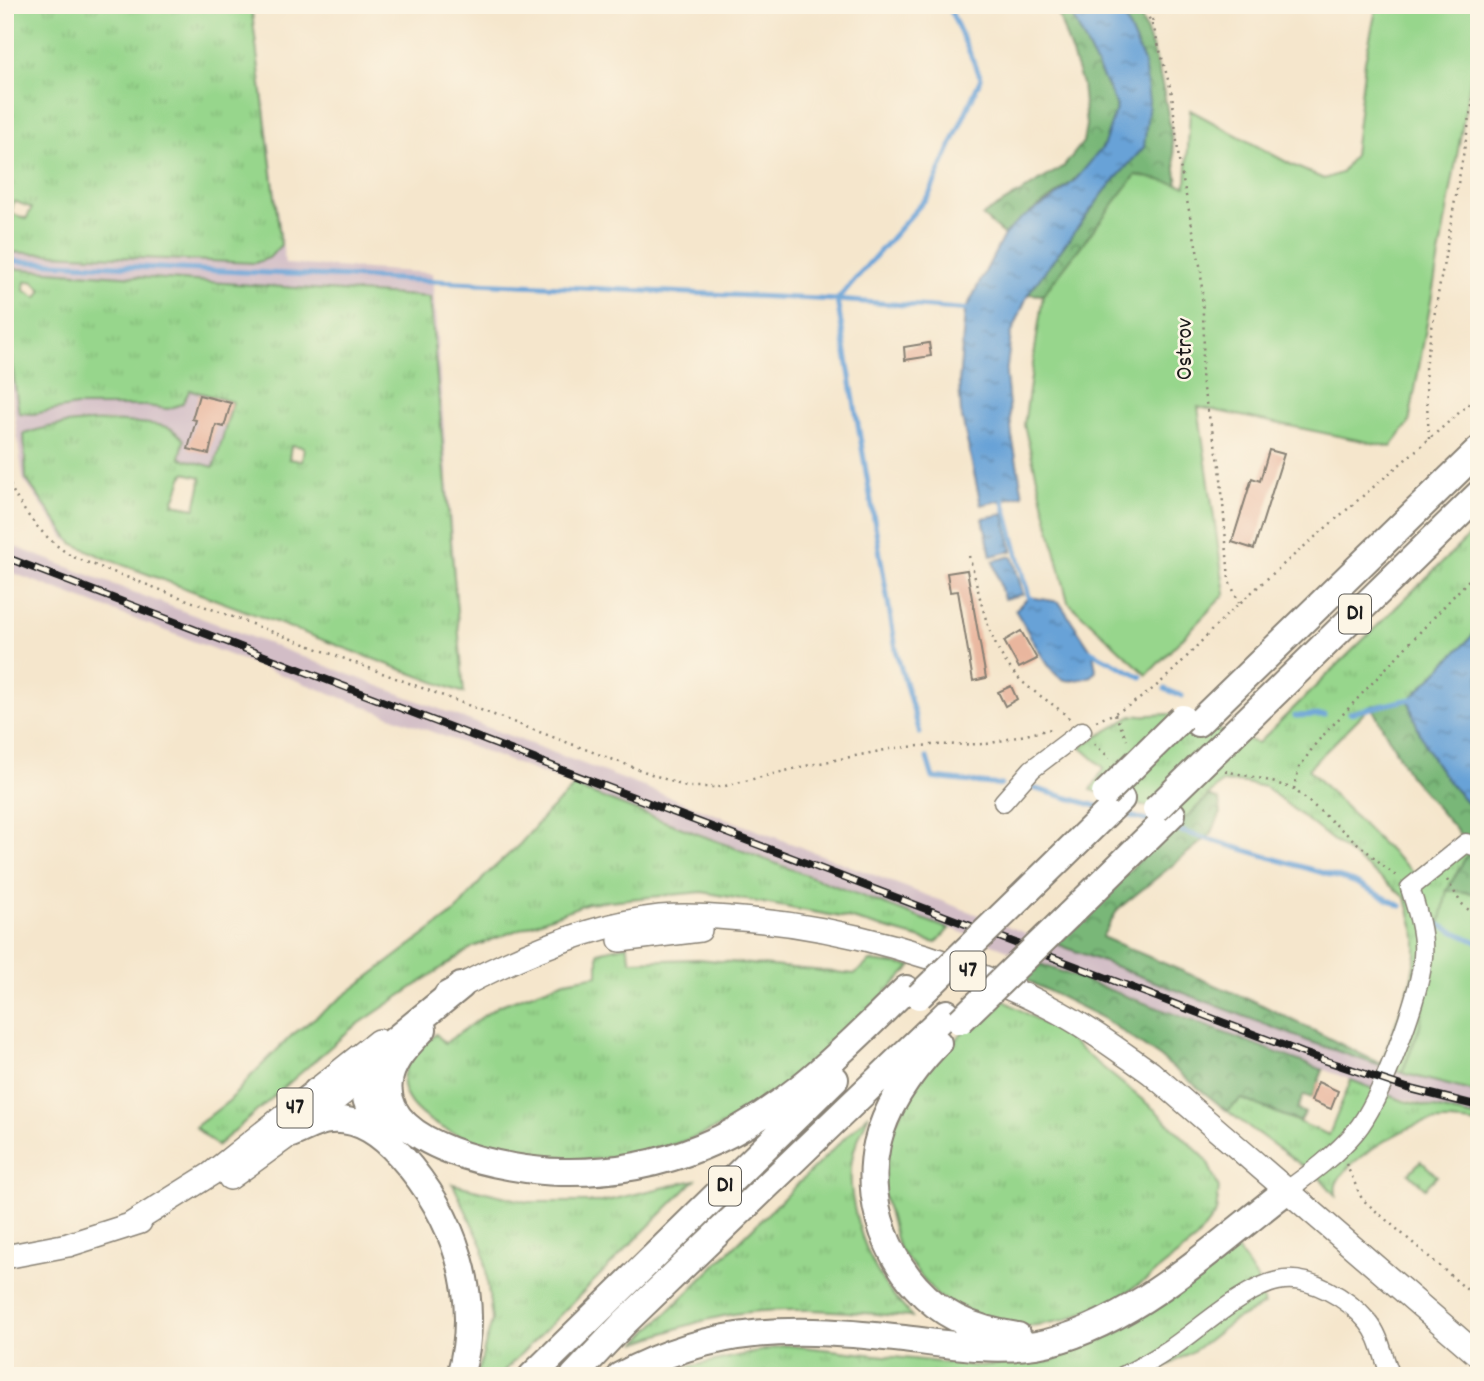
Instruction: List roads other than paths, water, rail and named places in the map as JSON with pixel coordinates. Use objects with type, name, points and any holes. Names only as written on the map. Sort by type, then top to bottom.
[{"type":"highway","name":"D1","points":[[532,1376],[1113,796],[1190,721],[1316,607],[1479,450]]},
{"type":"highway","name":"D1","points":[[574,1376],[624,1323],[954,1017],[1240,737],[1479,494]]},
{"type":"highway","points":[[1240,737],[1386,603],[1479,506]]},
{"type":"highway","points":[[394,1149],[369,1108],[361,1082],[369,1061],[461,986]]},
{"type":"highway","points":[[317,1091],[335,1085],[361,1082],[418,1136],[494,1164],[560,1172],[632,1167],[667,1159],[730,1135],[784,1101],[913,993]]},
{"type":"highway","points":[[954,1017],[895,1100],[877,1144],[874,1182],[880,1223],[896,1259],[912,1282],[955,1318],[992,1332],[1017,1336],[1038,1337],[1079,1331]]},
{"type":"highway","points":[[403,1121],[392,1106],[388,1093],[390,1077],[405,1049],[424,1029]]},
{"type":"highway","points":[[291,1134],[331,1119],[361,1124],[394,1149],[421,1180],[437,1203],[458,1254],[468,1308],[465,1359],[460,1376]]},
{"type":"highway","points":[[620,1376],[648,1361],[684,1348],[756,1332],[830,1332],[947,1345],[1037,1345],[1104,1322],[1154,1293],[1286,1191]]},
{"type":"main road","name":"47","points":[[5,1257],[68,1245],[128,1226],[211,1174],[426,1005],[514,959],[569,939],[658,917],[748,919],[804,926],[936,959],[1006,986],[1068,1017],[1151,1073],[1479,1356]]},
{"type":"main road","points":[[128,1226],[212,1189],[361,1082],[424,1029],[466,1000],[516,972],[588,947],[685,930],[833,933]]},
{"type":"lane","points":[[1003,802],[1032,769],[1082,731]]},
{"type":"lane","points":[[1286,1191],[1339,1149],[1367,1115],[1416,993],[1423,955],[1422,933],[1410,888],[1438,865],[1472,846]]},
{"type":"lane","points":[[1123,1376],[1169,1350],[1263,1285],[1287,1279],[1303,1281],[1328,1291],[1368,1321],[1376,1334],[1391,1376]]},
{"type":"water","points":[[1067,5],[1119,5],[1144,62],[1149,102],[1144,147],[1105,191],[1028,294],[1011,335],[1006,375],[1012,436],[1023,495],[981,505],[961,413],[959,382],[965,311],[1004,235],[1019,220],[1053,199],[1077,178],[1103,147],[1117,106]]},
{"type":"water","points":[[1004,514],[1012,551],[991,556],[983,518]]},
{"type":"water","points":[[1012,556],[1023,594],[1004,599],[993,561]]},
{"type":"water","points":[[1029,597],[1059,602],[1093,653],[1096,670],[1092,676],[1067,680],[1054,672],[1015,610]]},
{"type":"water","points":[[1479,629],[1479,813],[1455,790],[1435,762],[1419,732],[1409,700]]},
{"type":"waterway","points":[[920,733],[897,655],[837,300],[929,195],[981,78],[948,5]]},
{"type":"waterway","points":[[10,261],[837,300],[972,310]]},
{"type":"waterway","points":[[1002,495],[1029,597],[1034,602]]},
{"type":"waterway","points":[[1088,650],[1141,677]]},
{"type":"waterway","points":[[1165,689],[1182,696]]},
{"type":"waterway","points":[[1350,713],[1415,698]]},
{"type":"waterway","points":[[1295,716],[1324,715]]},
{"type":"waterway","points":[[927,758],[933,778],[1001,785]]},
{"type":"waterway","points":[[1033,788],[1100,807]]},
{"type":"waterway","points":[[1120,813],[1151,822]]},
{"type":"waterway","points":[[1170,828],[1354,882],[1401,906]]},
{"type":"waterway","points":[[1431,921],[1479,943]]},
{"type":"railway","points":[[5,557],[1303,1053],[1407,1088],[1479,1106]]}]
